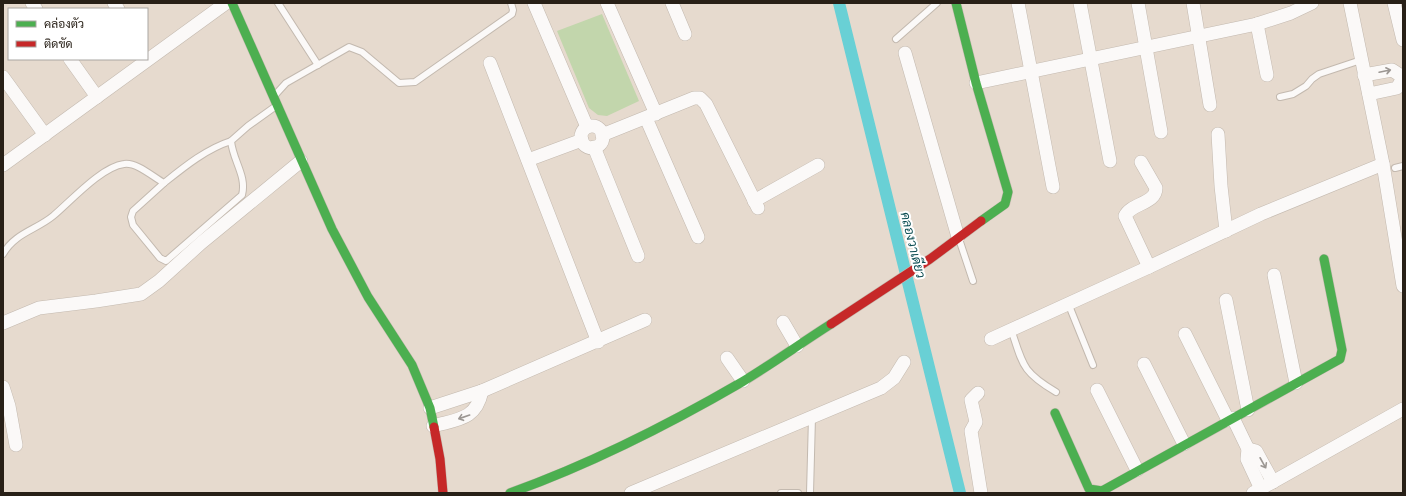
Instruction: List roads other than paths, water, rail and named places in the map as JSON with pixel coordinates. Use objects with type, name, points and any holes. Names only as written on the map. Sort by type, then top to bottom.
[{"type":"street","points":[[149,55],[226,3]]},
{"type":"street","points":[[232,3],[332,229],[368,297],[412,365],[430,408],[440,459],[442,493]]},
{"type":"street","points":[[534,3],[587,127]]},
{"type":"street","points":[[607,3],[698,237]]},
{"type":"street","points":[[672,3],[685,34]]},
{"type":"street","points":[[510,493],[554,477],[609,452],[656,429],[743,381],[930,260],[958,237],[1005,204],[1008,192],[976,83],[956,3]]},
{"type":"street","points":[[1018,3],[1053,188]]},
{"type":"street","points":[[1080,3],[1092,58],[1110,161]]},
{"type":"street","points":[[1138,3],[1161,132]]},
{"type":"street","points":[[1193,3],[1200,36],[1210,105]]},
{"type":"street","points":[[976,83],[1257,24],[1291,14],[1312,3]]},
{"type":"street","points":[[1350,3],[1364,75],[1389,166],[1403,286]]},
{"type":"street","points":[[1394,3],[1403,40]]},
{"type":"street","points":[[1257,24],[1267,75]]},
{"type":"street","points":[[905,53],[958,237]]},
{"type":"street","points":[[71,60],[97,97]]},
{"type":"street","points":[[3,165],[97,97],[143,60]]},
{"type":"street","points":[[490,63],[598,342]]},
{"type":"street","points":[[1364,75],[1392,70],[1403,77],[1397,88],[1369,94]]},
{"type":"street","points":[[3,77],[45,135]]},
{"type":"street","points":[[602,135],[694,98],[700,98],[706,104],[756,204],[818,165]]},
{"type":"street","points":[[587,127],[597,127],[602,135],[600,144],[594,147],[585,145],[582,140],[583,131],[587,127]]},
{"type":"street","points":[[1218,134],[1221,186],[1226,231]]},
{"type":"street","points":[[528,160],[582,140]]},
{"type":"street","points":[[594,147],[638,256]]},
{"type":"street","points":[[3,323],[40,308],[96,302],[141,294],[159,281],[201,243],[301,161]]},
{"type":"street","points":[[1141,162],[1156,188],[1156,192],[1154,197],[1127,211],[1125,216],[1149,267]]},
{"type":"street","points":[[991,339],[1261,214],[1389,166]]},
{"type":"street","points":[[1056,413],[1090,489],[1095,492],[1102,491],[1137,470],[1340,359],[1342,350],[1324,259]]},
{"type":"street","points":[[1274,274],[1296,383]]},
{"type":"street","points":[[1226,300],[1248,410]]},
{"type":"street","points":[[430,408],[482,391],[598,342],[645,320]]},
{"type":"street","points":[[782,322],[797,346]]},
{"type":"street","points":[[1185,334],[1230,419],[1248,449],[1247,459],[1257,491],[1403,408]]},
{"type":"street","points":[[727,358],[743,381]]},
{"type":"street","points":[[631,493],[881,388],[894,378],[904,362]]},
{"type":"street","points":[[1144,364],[1184,444]]},
{"type":"street","points":[[3,388],[9,406],[16,445]]},
{"type":"street","points":[[1097,390],[1137,470]]},
{"type":"street","points":[[433,426],[470,415],[480,402],[482,391]]},
{"type":"street","points":[[978,393],[971,400],[976,422],[971,431],[981,493]]},
{"type":"street","points":[[1248,449],[1256,451],[1273,482]]},
{"type":"lane","points":[[278,3],[318,64]]},
{"type":"lane","points":[[231,141],[232,153],[245,184],[242,195],[166,261],[160,258],[133,225],[131,217],[133,211],[164,183],[203,155],[218,145],[231,141],[275,101],[286,83],[349,47],[362,52],[399,83],[411,83],[512,14],[513,10],[511,3]]},
{"type":"lane","points":[[896,39],[937,3]]},
{"type":"lane","points":[[1280,97],[1293,94],[1306,86],[1312,78],[1318,74],[1362,60]]},
{"type":"lane","points":[[3,254],[13,240],[52,217],[78,193],[116,166],[125,164],[136,166],[164,183]]},
{"type":"lane","points":[[1389,166],[1403,166]]},
{"type":"lane","points":[[958,237],[972,282]]},
{"type":"lane","points":[[1068,304],[1093,366]]},
{"type":"lane","points":[[1011,329],[1027,372],[1038,382],[1056,392]]},
{"type":"lane","points":[[810,493],[812,416]]},
{"type":"lane","points":[[781,493],[798,493]]},
{"type":"waterway","name":"คลองวาเดียว","points":[[839,3],[960,493]]}]
